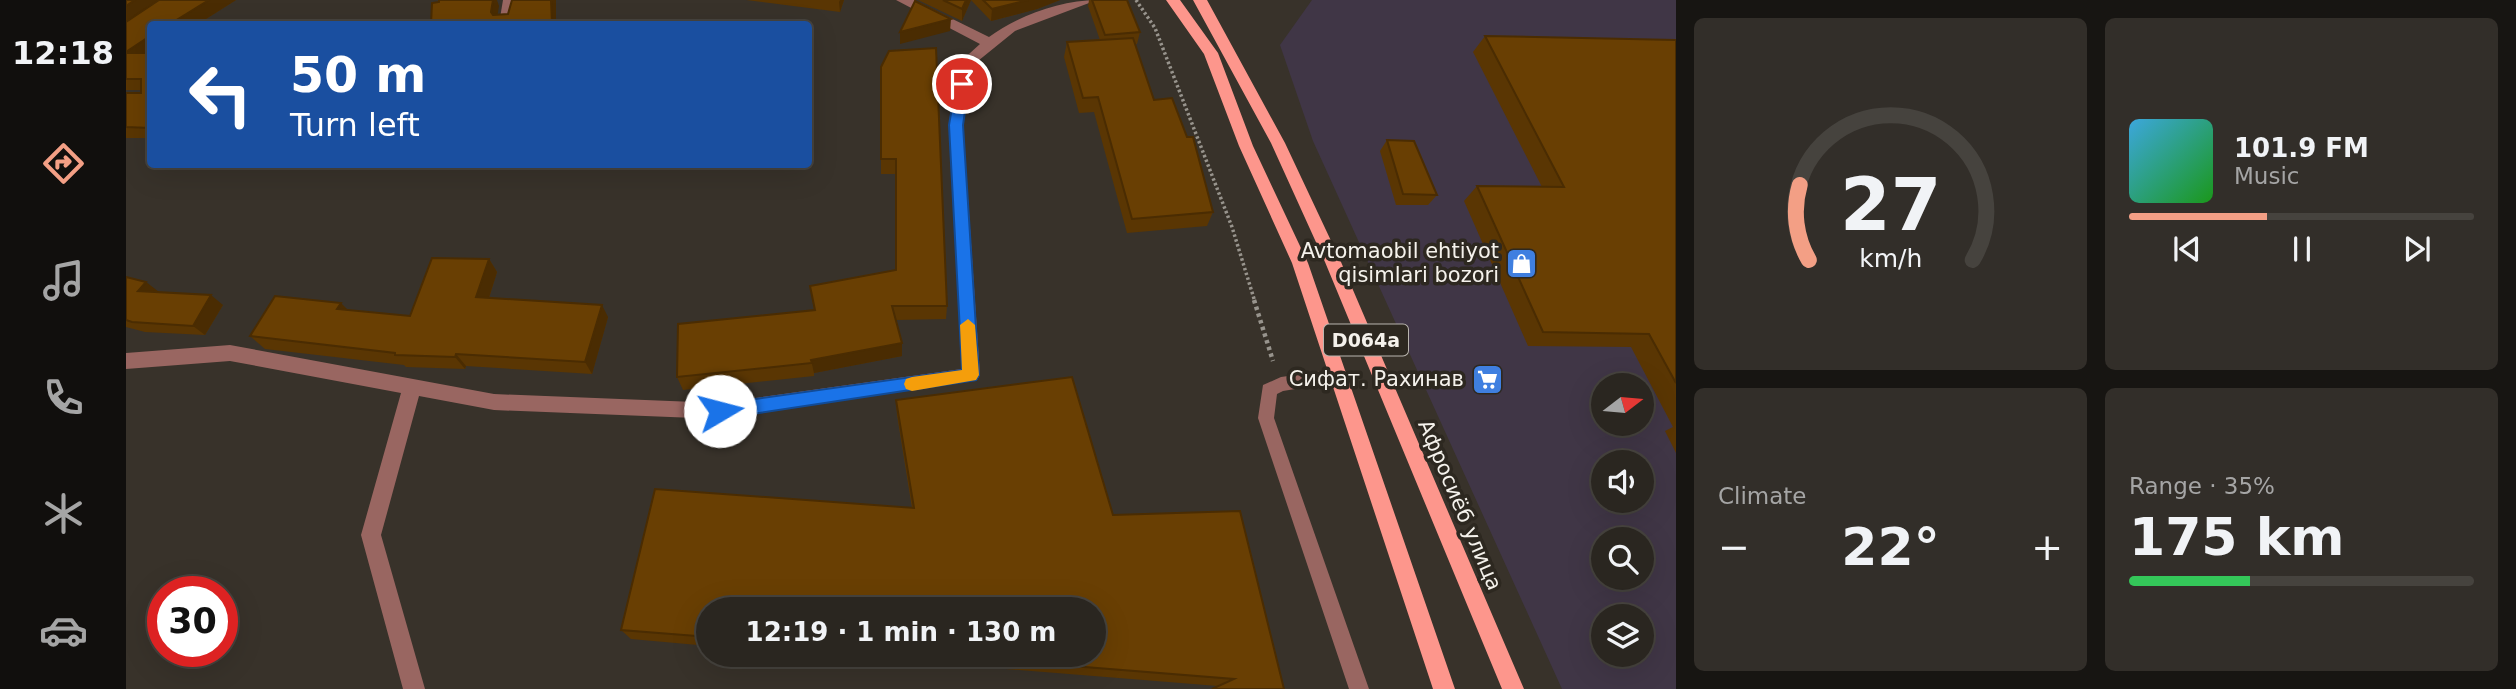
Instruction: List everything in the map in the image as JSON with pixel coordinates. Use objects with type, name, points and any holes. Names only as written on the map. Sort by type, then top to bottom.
[{"type":"main road","name":"D064a","points":[[1173,0],[1211,53],[1245,146],[1300,263],[1444,689]]},
{"type":"main road","name":"Афросиёб улица","points":[[1200,0],[1278,143],[1333,262],[1513,689]]},
{"type":"street","points":[[506,21],[510,0]]},
{"type":"street","points":[[903,0],[989,43]]},
{"type":"street","points":[[126,361],[230,353],[494,402],[720,411],[971,375],[956,125],[966,63],[1010,28],[1090,0]]},
{"type":"street","points":[[412,387],[372,535],[414,689]]},
{"type":"lane","points":[[1338,376],[1281,384],[1269,390],[1266,418],[1359,689]]},
{"type":"path","points":[[1136,0],[1155,28],[1233,227],[1281,384]]},
{"type":"shaded area","name":"Avtomaobil ehtiyot qisimlari bozori","points":[[1312,0],[1676,0],[1676,689],[1562,689],[1313,141],[1280,45]]},
{"type":"building","points":[[159,0],[209,0],[175,21],[147,21],[147,38],[126,52],[126,22]]},
{"type":"building","points":[[493,0],[493,15],[508,14],[512,0],[551,0],[552,21],[431,21],[432,3]]},
{"type":"building","points":[[943,0],[966,0],[962,9]]},
{"type":"building","points":[[983,0],[1028,0],[992,9]]},
{"type":"building","points":[[1092,0],[1127,0],[1140,32],[1105,35]]},
{"type":"building","points":[[915,1],[951,19],[900,32]]},
{"type":"building","points":[[1485,36],[1676,40],[1676,383],[1649,334],[1543,332],[1477,186],[1564,187]]},
{"type":"building","points":[[1133,38],[1154,100],[1172,98],[1187,137],[1193,137],[1213,212],[1132,219],[1098,97],[1083,98],[1067,42]]},
{"type":"building","points":[[936,48],[947,306],[892,306],[902,343],[811,360],[812,363],[677,377],[678,324],[815,310],[810,286],[896,270],[896,159],[881,159],[881,67],[889,51]]},
{"type":"building","points":[[126,53],[147,53],[147,128],[126,127],[126,93],[141,93],[141,79],[126,79]]},
{"type":"building","points":[[1387,140],[1414,141],[1437,195],[1403,194]]},
{"type":"building","points":[[432,258],[489,259],[476,297],[602,305],[585,362],[456,354],[455,357],[395,355],[250,336],[275,296],[341,303],[337,309],[410,316]]},
{"type":"building","points":[[126,277],[146,282],[138,291],[211,295],[193,326],[132,322],[126,320]]},
{"type":"building","points":[[1072,377],[1113,515],[1240,511],[1284,689],[1212,689],[1234,679],[1085,667],[1106,667],[1106,597],[696,597],[696,636],[621,630],[655,489],[914,508],[896,400]]},
{"type":"slow traffic","points":[[912,384],[971,375],[968,325]]},
{"type":"place","name":"Avtomaobil ehtiyot qisimlari bozori","points":[[1522,263]]},
{"type":"place","name":"Сифат. Рахинав","points":[[1487,379]]},
{"type":"route","points":[[720,411],[971,375],[956,125],[962,84]]}]
